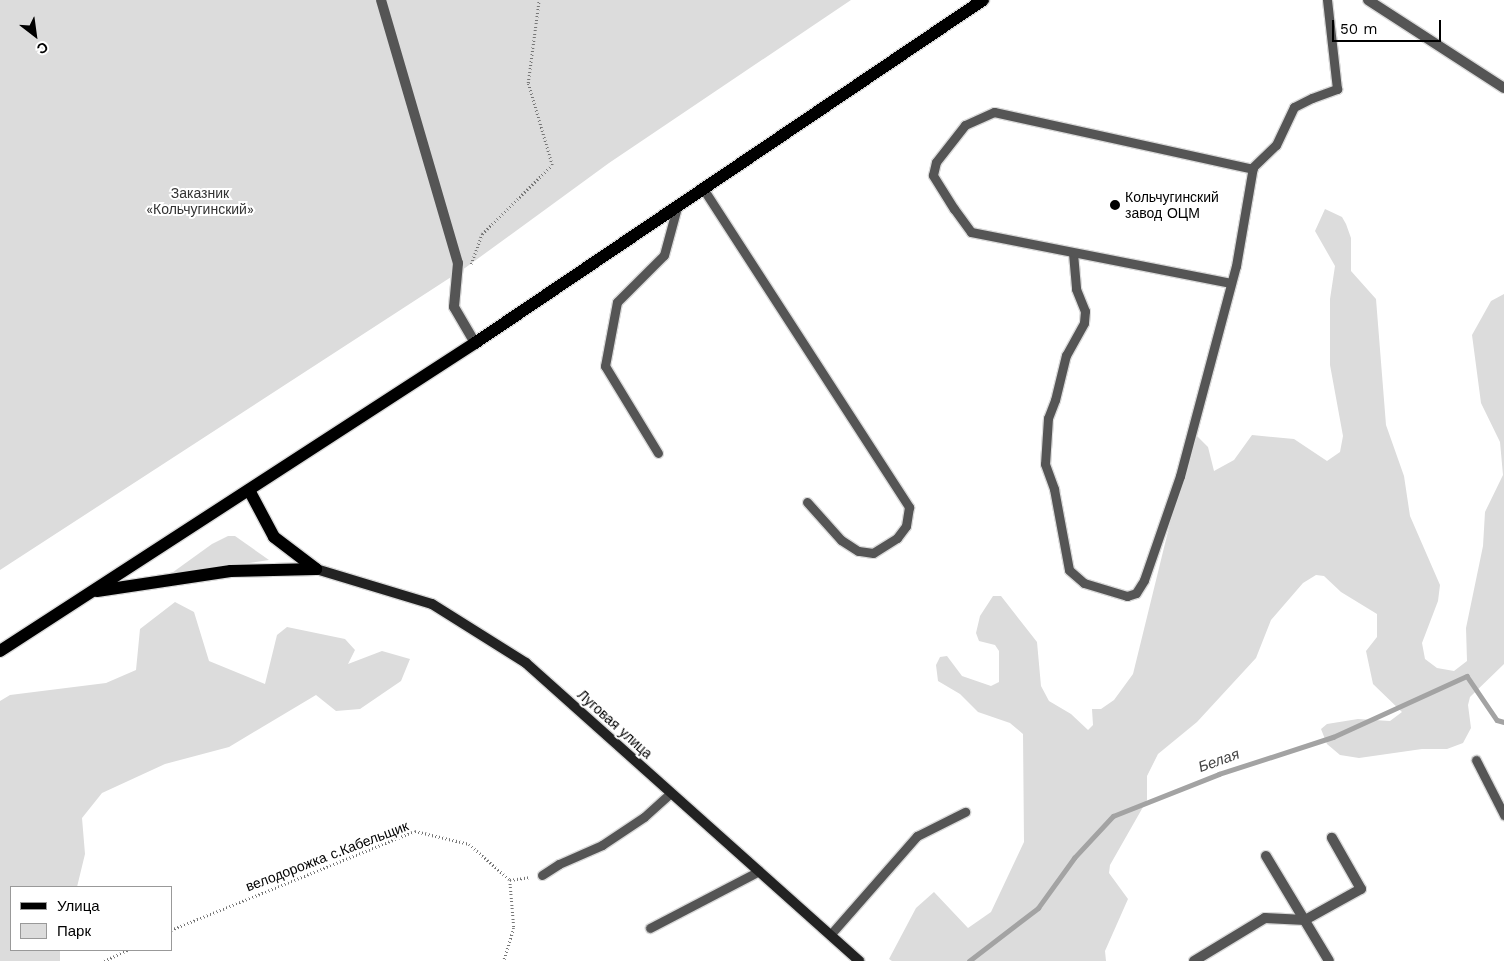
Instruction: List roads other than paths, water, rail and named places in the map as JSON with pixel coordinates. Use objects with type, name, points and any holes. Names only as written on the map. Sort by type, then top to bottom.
[{"type":"main road","points":[[0,651],[475,343],[983,0]]},
{"type":"main road","points":[[249,490],[274,537],[316,569]]},
{"type":"main road","points":[[92,592],[230,571],[316,569]]},
{"type":"street","points":[[381,0],[458,262],[454,307],[475,343]]},
{"type":"street","points":[[1368,0],[1504,88]]},
{"type":"street","name":"Луговая улица","points":[[316,569],[432,604],[526,663],[859,961]]},
{"type":"street","points":[[1194,961],[1265,918],[1305,920],[1361,889],[1332,838]]},
{"type":"street","points":[[1266,856],[1329,961]]},
{"type":"lane","points":[[1073,253],[1076,289],[1086,311],[1084,323],[1066,355],[1055,400],[1048,418],[1045,464],[1054,489],[1069,570],[1084,583],[1128,596],[1140,589],[1155,554],[1180,476],[1231,283],[1253,169],[1276,145],[1294,107],[1337,89],[1327,0]]},
{"type":"lane","points":[[1231,283],[971,232],[954,209],[933,174],[936,162],[965,125],[994,112],[1253,169]]},
{"type":"lane","points":[[704,190],[909,507],[906,526],[897,538],[873,553],[858,551],[841,540],[807,502]]},
{"type":"lane","points":[[658,452],[605,366],[617,302],[664,255],[677,207]]},
{"type":"lane","points":[[1476,760],[1504,815]]},
{"type":"lane","points":[[542,875],[559,864],[602,844],[644,817],[671,793]]},
{"type":"lane","points":[[830,935],[917,836],[965,812]]},
{"type":"lane","points":[[650,928],[759,871]]},
{"type":"waterway","name":"Белая","points":[[969,961],[1038,908],[1074,858],[1113,816],[1219,774],[1333,737],[1467,676],[1497,720],[1504,722]]},
{"type":"place","name":"Кольчугинский завод ОЦМ","points":[[1115,205]]},
{"type":"park label","name":"Заказник «Кольчугинский»","points":[[200,202]]}]
